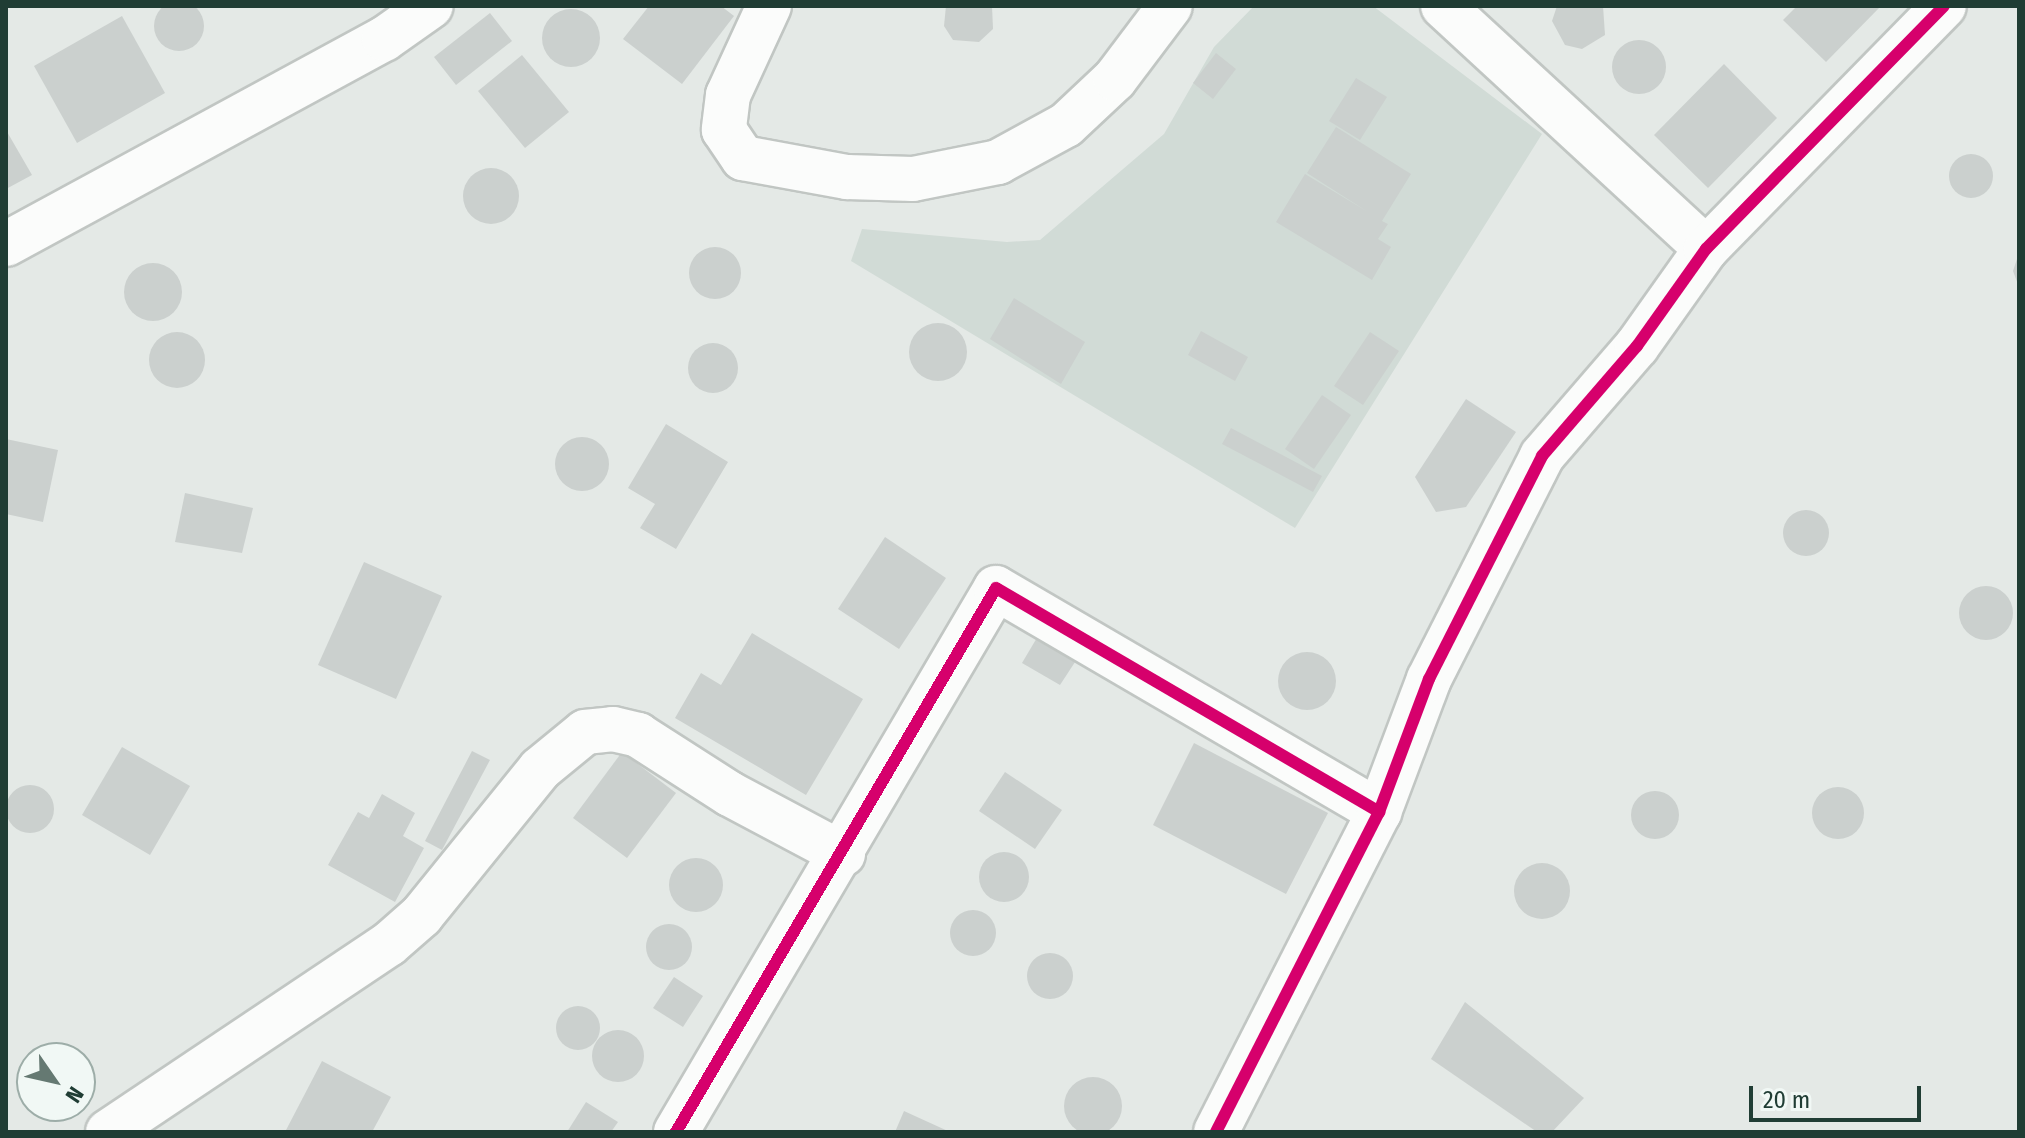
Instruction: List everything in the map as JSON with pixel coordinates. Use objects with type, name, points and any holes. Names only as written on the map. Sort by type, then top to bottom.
[{"type":"street","points":[[6,244],[384,39],[431,6]]},
{"type":"street","points":[[769,6],[728,95],[724,130],[743,158],[847,177],[913,179],[998,162],[1066,125],[1115,79],[1170,6]]},
{"type":"street","points":[[1443,6],[1706,249]]},
{"type":"street","points":[[1216,1132],[1379,812],[1429,679],[1542,456],[1637,346],[1706,249],[1944,6]]},
{"type":"street","points":[[676,1132],[843,854],[996,588],[1379,812]]},
{"type":"street","points":[[108,1132],[389,944],[421,916],[540,769],[585,732],[613,729],[638,735],[697,775],[843,854]]},
{"type":"shaded area","points":[[1254,6],[1373,6],[1542,134],[1295,528],[851,261],[862,229],[1007,242],[1040,240],[1164,134],[1214,47]]},
{"type":"building","points":[[179,1],[197,8],[204,26],[197,44],[179,51],[161,44],[154,26],[161,8]]},
{"type":"building","points":[[649,6],[721,6],[734,16],[682,84],[623,39]]},
{"type":"building","points":[[946,6],[992,6],[993,29],[979,42],[953,40],[944,26]]},
{"type":"building","points":[[1557,6],[1603,6],[1605,35],[1582,49],[1565,45],[1552,21]]},
{"type":"building","points":[[1797,6],[1881,6],[1826,62],[1783,20]]},
{"type":"building","points":[[571,9],[592,17],[600,38],[592,59],[571,67],[550,59],[542,38],[550,17]]},
{"type":"building","points":[[490,13],[512,41],[456,85],[434,57]]},
{"type":"building","points":[[122,16],[165,93],[77,143],[34,66]]},
{"type":"building","points":[[1639,40],[1658,48],[1666,67],[1658,86],[1639,94],[1620,86],[1612,67],[1620,48]]},
{"type":"building","points":[[1216,53],[1236,69],[1213,99],[1193,83]]},
{"type":"building","points":[[522,55],[569,112],[525,148],[478,91]]},
{"type":"building","points":[[1724,64],[1777,118],[1708,188],[1654,135]]},
{"type":"building","points":[[1356,78],[1387,97],[1360,140],[1329,121]]},
{"type":"building","points":[[1336,127],[1411,174],[1382,221],[1388,224],[1378,239],[1391,247],[1372,280],[1276,222],[1305,174],[1368,212],[1307,173]]},
{"type":"building","points":[[6,130],[32,175],[6,189]]},
{"type":"building","points":[[1971,154],[1987,160],[1993,176],[1987,192],[1971,198],[1955,192],[1949,176],[1955,160]]},
{"type":"building","points":[[491,168],[511,176],[519,196],[511,216],[491,224],[471,216],[463,196],[471,176]]},
{"type":"building","points":[[715,247],[733,255],[741,273],[733,291],[715,299],[697,291],[689,273],[697,255]]},
{"type":"building","points":[[2019,253],[2019,287],[2013,271]]},
{"type":"building","points":[[153,263],[173,272],[182,292],[173,312],[153,321],[133,312],[124,292],[133,272]]},
{"type":"building","points":[[1014,298],[1085,342],[1061,384],[990,339]]},
{"type":"building","points":[[938,323],[958,332],[967,352],[958,372],[938,381],[918,372],[909,352],[918,332]]},
{"type":"building","points":[[1201,331],[1248,357],[1235,381],[1188,355]]},
{"type":"building","points":[[177,332],[197,340],[205,360],[197,380],[177,388],[157,380],[149,360],[157,340]]},
{"type":"building","points":[[1370,332],[1399,351],[1363,405],[1334,386]]},
{"type":"building","points":[[713,343],[731,350],[738,368],[731,386],[713,393],[695,386],[688,368],[695,350]]},
{"type":"building","points":[[1322,395],[1351,415],[1314,469],[1285,449]]},
{"type":"building","points":[[1466,399],[1516,432],[1466,507],[1436,512],[1415,477]]},
{"type":"building","points":[[666,424],[728,462],[676,549],[640,528],[655,504],[628,488]]},
{"type":"building","points":[[1231,428],[1322,476],[1313,492],[1222,444]]},
{"type":"building","points":[[582,437],[601,445],[609,464],[601,483],[582,491],[563,483],[555,464],[563,445]]},
{"type":"building","points":[[6,439],[58,450],[43,522],[6,514]]},
{"type":"building","points":[[185,493],[253,508],[242,553],[175,542]]},
{"type":"building","points":[[1806,510],[1822,517],[1829,533],[1822,549],[1806,556],[1790,549],[1783,533],[1790,517]]},
{"type":"building","points":[[885,537],[946,578],[899,649],[838,609]]},
{"type":"building","points":[[364,562],[442,596],[396,699],[318,665]]},
{"type":"building","points":[[1986,586],[2005,594],[2013,613],[2005,632],[1986,640],[1967,632],[1959,613],[1967,594]]},
{"type":"building","points":[[752,633],[863,699],[806,795],[675,718],[701,673],[721,685]]},
{"type":"building","points":[[1038,636],[1077,659],[1060,685],[1022,663]]},
{"type":"building","points":[[1307,652],[1318,654],[1327,661],[1334,670],[1334,692],[1327,701],[1318,708],[1307,710],[1296,708],[1287,701],[1280,692],[1278,681],[1280,670],[1287,661],[1296,654]]},
{"type":"building","points":[[1194,743],[1328,813],[1286,894],[1153,825]]},
{"type":"building","points":[[122,747],[190,786],[150,855],[82,815]]},
{"type":"building","points":[[472,751],[490,760],[442,850],[425,841]]},
{"type":"building","points":[[622,752],[676,793],[627,858],[573,818]]},
{"type":"building","points":[[1005,772],[1062,810],[1035,849],[979,811]]},
{"type":"building","points":[[30,785],[47,792],[54,809],[47,826],[30,833],[13,826],[6,809],[13,792]]},
{"type":"building","points":[[1838,787],[1856,795],[1864,813],[1856,831],[1838,839],[1820,831],[1812,813],[1820,795]]},
{"type":"building","points":[[1655,791],[1672,798],[1679,815],[1672,832],[1655,839],[1638,832],[1631,815],[1638,798]]},
{"type":"building","points":[[382,794],[415,813],[403,836],[424,848],[395,902],[328,865],[358,812],[369,818]]},
{"type":"building","points":[[1004,852],[1022,859],[1029,877],[1022,895],[1004,902],[986,895],[979,877],[986,859]]},
{"type":"building","points":[[696,858],[715,866],[723,885],[715,904],[696,912],[677,904],[669,885],[677,866]]},
{"type":"building","points":[[1542,863],[1562,871],[1570,891],[1562,911],[1542,919],[1522,911],[1514,891],[1522,871]]},
{"type":"building","points":[[973,910],[989,917],[996,933],[989,949],[973,956],[957,949],[950,933],[957,917]]},
{"type":"building","points":[[669,924],[685,931],[692,947],[685,963],[669,970],[653,963],[646,947],[653,931]]},
{"type":"building","points":[[1050,953],[1066,960],[1073,976],[1066,992],[1050,999],[1034,992],[1027,976],[1034,960]]},
{"type":"building","points":[[674,977],[703,996],[683,1027],[653,1008]]},
{"type":"building","points":[[1465,1002],[1584,1098],[1552,1132],[1537,1132],[1431,1059]]},
{"type":"building","points":[[578,1006],[593,1013],[600,1028],[593,1043],[578,1050],[563,1043],[556,1028],[563,1013]]},
{"type":"building","points":[[618,1030],[636,1038],[644,1056],[636,1074],[618,1082],[600,1074],[592,1056],[600,1038]]},
{"type":"building","points":[[322,1061],[391,1097],[372,1132],[285,1132]]},
{"type":"building","points":[[1093,1077],[1113,1086],[1122,1106],[1113,1126],[1093,1135],[1073,1126],[1064,1106],[1073,1086]]},
{"type":"building","points":[[586,1102],[618,1122],[611,1132],[567,1132]]},
{"type":"building","points":[[904,1111],[950,1132],[895,1132]]},
{"type":"cycle path","points":[[1216,1132],[1379,812],[1429,679],[1542,456],[1637,346],[1706,249],[1944,6]]},
{"type":"cycle path","points":[[676,1132],[996,588],[1379,812]]}]
